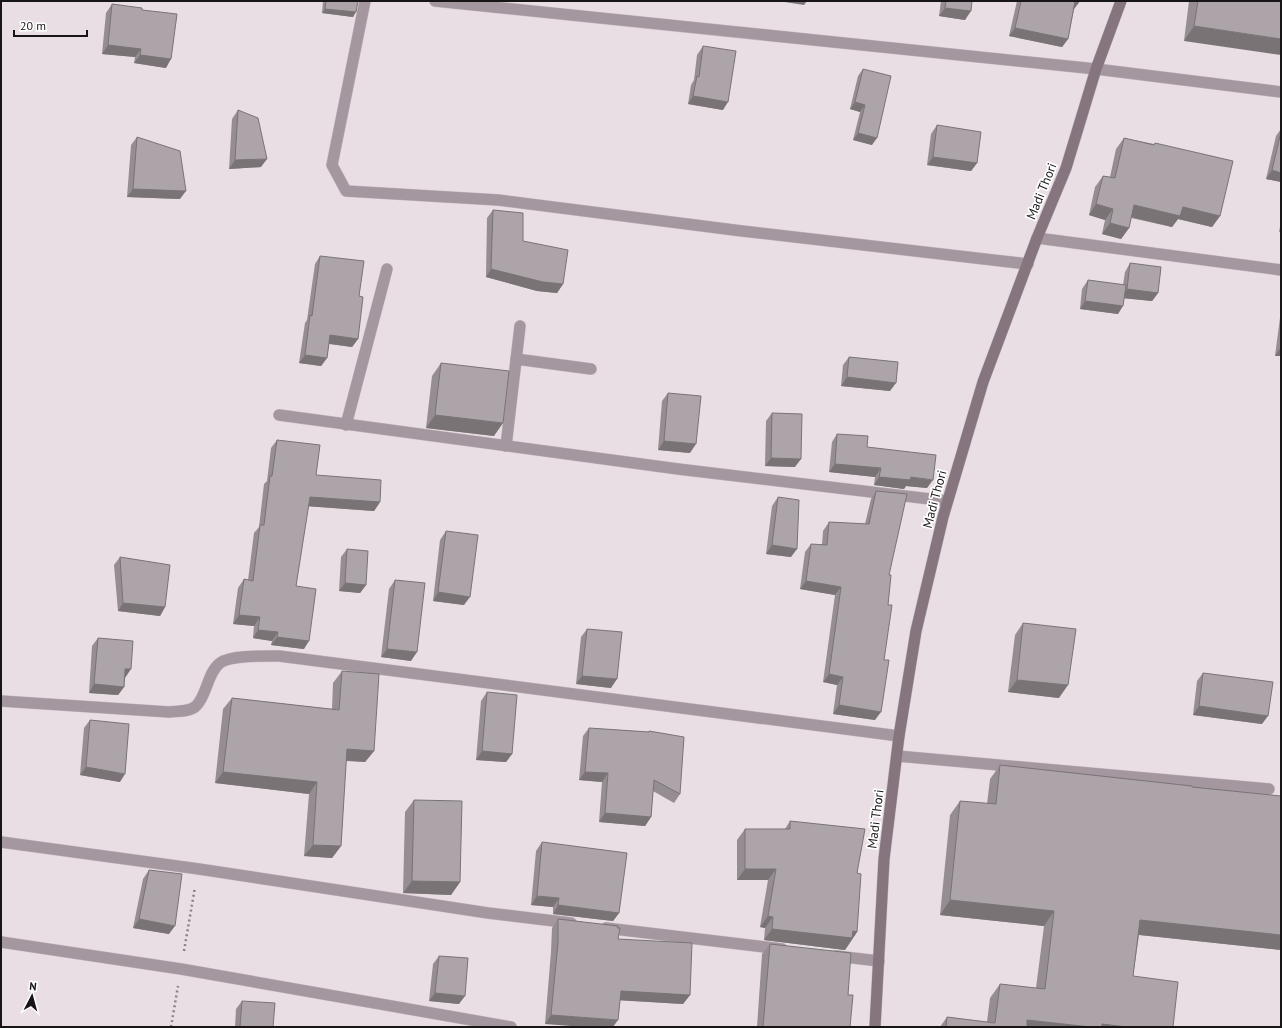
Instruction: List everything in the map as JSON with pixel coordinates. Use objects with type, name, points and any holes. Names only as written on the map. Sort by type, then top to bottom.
[{"type":"main road","name":"Madi Thori","points":[[875,1027],[884,859],[899,736],[916,631],[947,501],[983,382],[1037,238],[1066,168],[1096,69],[1121,1]]},
{"type":"street","points":[[365,1],[332,166],[346,191],[498,200],[742,231],[1028,264]]},
{"type":"street","points":[[435,1],[1096,69],[1281,92]]},
{"type":"street","points":[[1037,238],[1281,270]]},
{"type":"street","points":[[346,425],[387,269]]},
{"type":"street","points":[[506,446],[520,326]]},
{"type":"street","points":[[516,359],[591,369]]},
{"type":"street","points":[[279,415],[678,469],[947,501]]},
{"type":"street","points":[[1,701],[169,712],[187,710],[196,706],[204,693],[211,674],[221,662],[239,657],[278,656],[899,736]]},
{"type":"street","points":[[897,756],[1268,789]]},
{"type":"street","points":[[1,842],[199,869],[480,912],[582,925]]},
{"type":"street","points":[[597,927],[793,951]]},
{"type":"street","points":[[1,942],[181,969],[511,1027]]},
{"type":"street","points":[[825,954],[879,961]]},
{"type":"path","points":[[171,1027],[199,869]]},
{"type":"building","points":[[326,1],[358,1],[356,12],[325,9]]},
{"type":"building","points":[[946,1],[972,1],[971,11],[945,8]]},
{"type":"building","points":[[1021,1],[1075,1],[1068,39],[1015,28]]},
{"type":"building","points":[[1198,1],[1281,1],[1281,39],[1194,26]]},
{"type":"building","points":[[112,4],[142,8],[142,10],[177,14],[171,59],[140,55],[141,49],[108,45]]},
{"type":"building","points":[[703,46],[736,51],[728,102],[693,96],[697,76],[699,77]]},
{"type":"building","points":[[863,69],[891,76],[877,138],[858,133],[865,105],[855,102]]},
{"type":"building","points":[[238,110],[258,118],[267,159],[235,160]]},
{"type":"building","points":[[937,125],[981,132],[977,163],[933,157]]},
{"type":"building","points":[[1281,132],[1281,173],[1272,170]]},
{"type":"building","points":[[137,137],[180,151],[186,191],[133,189]]},
{"type":"building","points":[[1124,138],[1154,145],[1155,143],[1233,161],[1220,216],[1183,207],[1180,216],[1134,205],[1129,228],[1110,223],[1113,209],[1096,204],[1103,176],[1115,178]]},
{"type":"building","points":[[493,210],[523,213],[523,241],[568,250],[563,284],[543,282],[491,269]]},
{"type":"building","points":[[320,256],[364,261],[359,296],[363,297],[358,339],[330,335],[327,358],[305,355]]},
{"type":"building","points":[[1130,263],[1161,267],[1158,293],[1127,289]]},
{"type":"building","points":[[1088,280],[1126,285],[1123,306],[1085,301]]},
{"type":"building","points":[[849,357],[898,362],[896,383],[847,377]]},
{"type":"building","points":[[441,363],[509,371],[503,423],[435,415]]},
{"type":"building","points":[[668,393],[701,396],[696,444],[664,441]]},
{"type":"building","points":[[772,413],[802,414],[801,459],[771,458]]},
{"type":"building","points":[[837,434],[868,436],[867,447],[936,455],[933,480],[911,477],[910,480],[879,477],[881,468],[835,464]]},
{"type":"building","points":[[277,440],[320,445],[316,475],[381,480],[380,502],[310,497],[296,586],[316,589],[309,641],[277,637],[278,632],[258,630],[260,617],[239,615],[244,579],[253,581],[260,525],[264,525],[270,476],[272,476]]},
{"type":"building","points":[[876,491],[907,494],[889,575],[891,575],[888,605],[892,605],[884,660],[889,660],[881,712],[839,705],[843,677],[829,674],[841,587],[806,581],[811,544],[827,545],[829,522],[869,524]]},
{"type":"building","points":[[778,497],[799,500],[797,549],[772,545]]},
{"type":"building","points":[[446,531],[478,535],[470,597],[438,592]]},
{"type":"building","points":[[347,549],[368,551],[366,585],[345,583]]},
{"type":"building","points":[[120,557],[170,565],[165,607],[123,603]]},
{"type":"building","points":[[395,580],[425,583],[417,652],[387,649]]},
{"type":"building","points":[[1023,623],[1076,629],[1068,685],[1017,680]]},
{"type":"building","points":[[587,629],[622,632],[617,679],[582,676]]},
{"type":"building","points":[[98,638],[133,641],[131,669],[125,669],[124,687],[94,684]]},
{"type":"building","points":[[342,671],[379,674],[374,751],[347,749],[341,846],[313,845],[317,782],[223,772],[232,698],[339,710]]},
{"type":"building","points":[[1203,673],[1273,682],[1268,716],[1199,706]]},
{"type":"building","points":[[487,692],[517,695],[512,754],[482,751]]},
{"type":"building","points":[[90,720],[129,724],[125,774],[86,767]]},
{"type":"building","points":[[589,728],[649,731],[684,737],[680,794],[654,780],[651,817],[605,813],[608,773],[585,772]]},
{"type":"building","points":[[1000,765],[1281,796],[1281,935],[1140,920],[1133,976],[1178,982],[1173,1027],[1127,1027],[1102,1024],[1102,1027],[1091,1027],[1027,1020],[1027,1027],[946,1027],[947,1017],[995,1023],[1000,984],[1045,989],[1054,911],[950,900],[960,801],[996,804]]},
{"type":"building","points":[[414,800],[462,801],[460,882],[412,881]]},
{"type":"building","points":[[790,821],[865,829],[857,873],[861,874],[857,932],[853,931],[852,938],[772,929],[773,917],[768,916],[776,869],[745,869],[745,829],[790,829]]},
{"type":"building","points":[[542,842],[627,853],[619,913],[558,905],[559,898],[537,896]]},
{"type":"building","points":[[149,870],[182,874],[175,926],[139,919]]},
{"type":"building","points":[[558,919],[618,926],[617,928],[620,928],[618,939],[692,943],[690,995],[621,991],[618,1020],[551,1015],[558,943]]},
{"type":"building","points":[[770,944],[851,953],[848,995],[853,995],[850,1027],[763,1027]]},
{"type":"building","points":[[439,956],[468,958],[465,996],[435,993]]},
{"type":"building","points":[[242,1001],[275,1003],[273,1027],[240,1027]]}]
